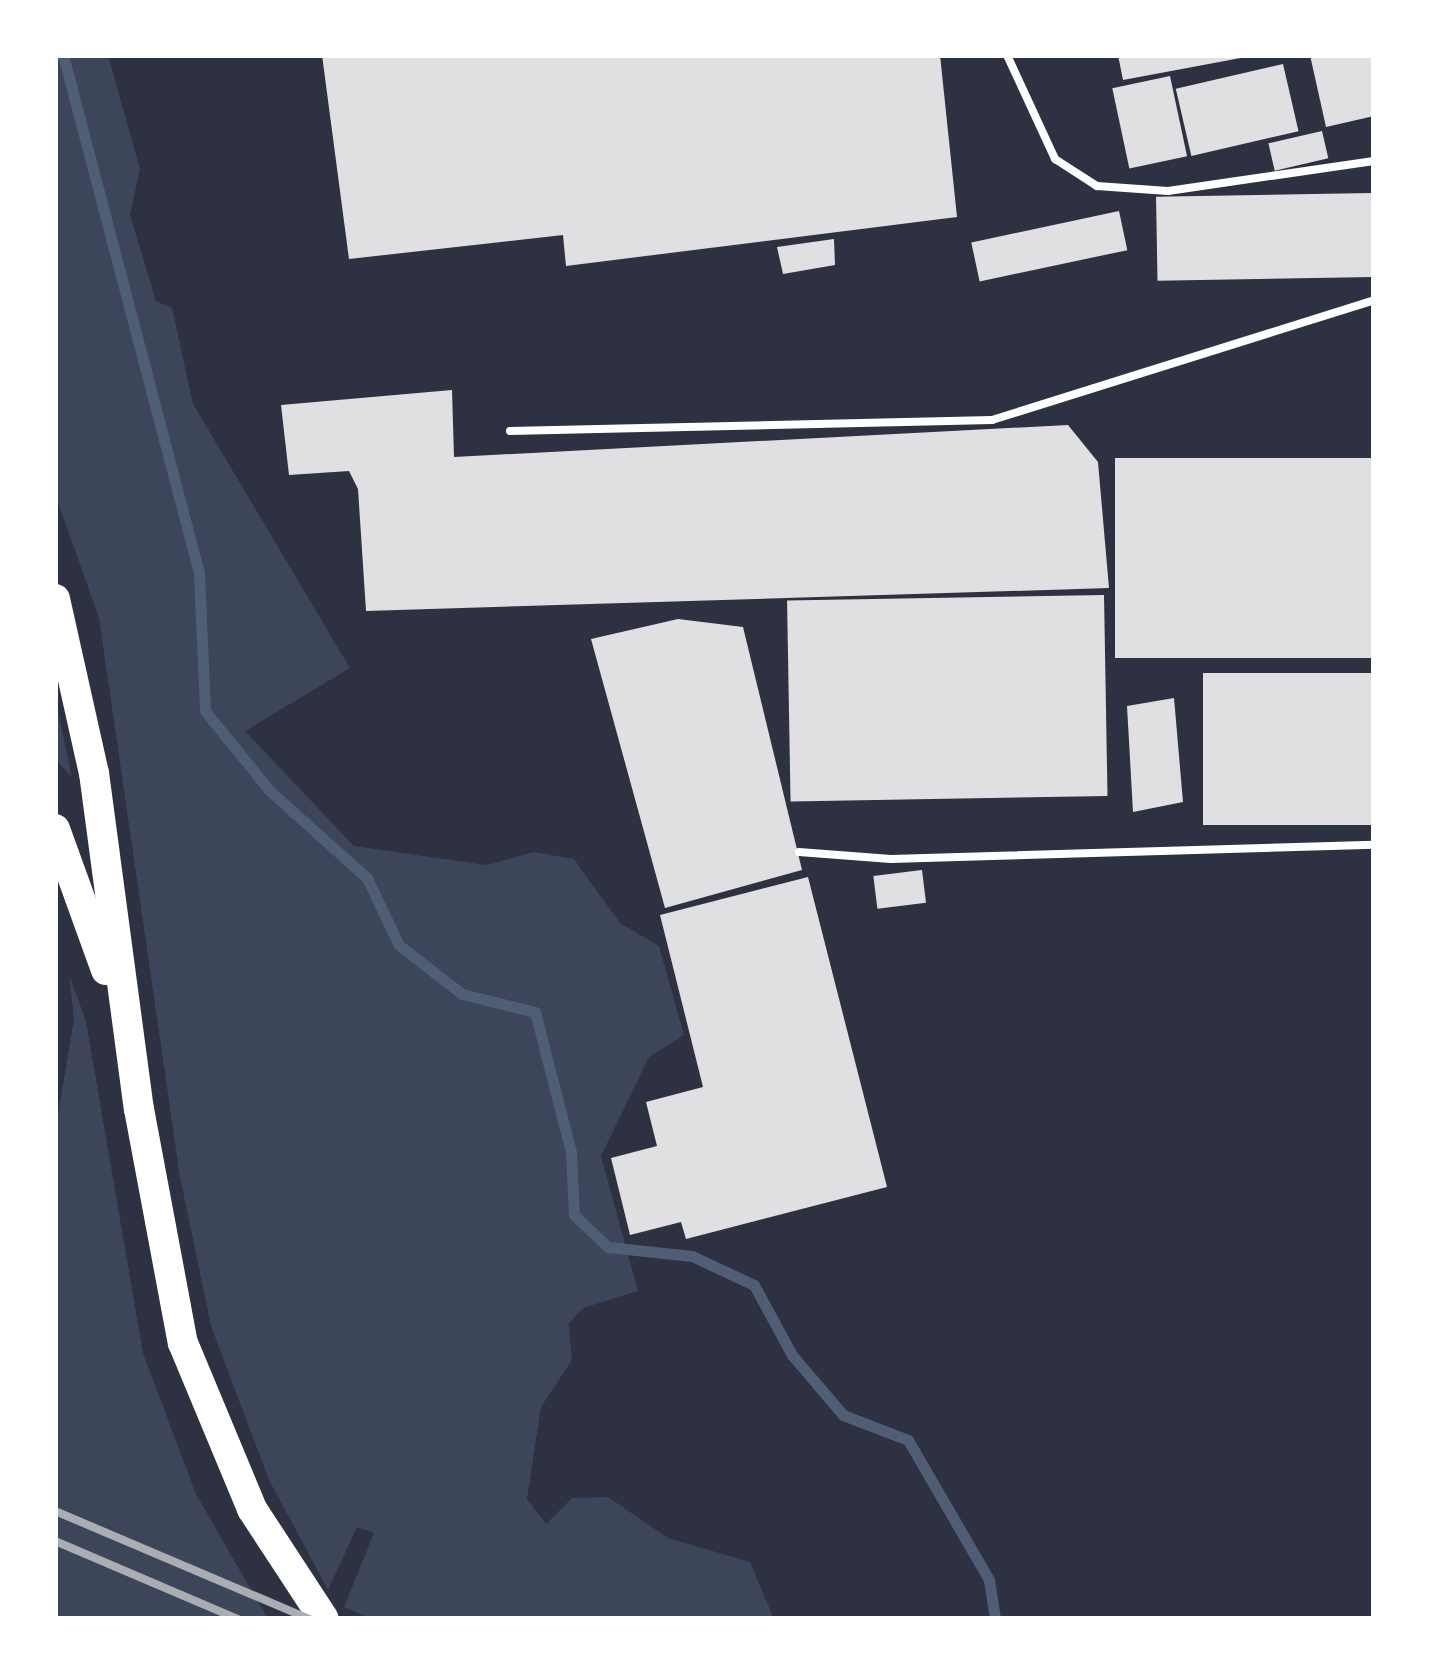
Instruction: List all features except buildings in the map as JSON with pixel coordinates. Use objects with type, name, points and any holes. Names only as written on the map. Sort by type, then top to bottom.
[{"type":"highway","points":[[55,599],[94,773],[139,1109],[168,1286],[198,1390],[252,1509],[324,1619]]},
{"type":"highway","points":[[55,829],[102,953],[139,1109]]},
{"type":"lane","points":[[1007,55],[1055,159],[1096,186],[1168,191],[1374,161]]},
{"type":"lane","points":[[510,431],[992,420],[1374,300]]},
{"type":"lane","points":[[799,852],[892,859],[1374,845]]},
{"type":"shaded area","points":[[55,55],[108,55],[140,169],[130,215],[156,301],[172,308],[193,404],[350,668],[245,731],[354,846],[486,865],[534,852],[574,859],[620,923],[659,946],[684,1035],[649,1057],[601,1156],[638,1291],[583,1308],[569,1323],[572,1360],[541,1407],[527,1499],[546,1524],[572,1498],[608,1497],[668,1538],[750,1562],[774,1619],[371,1619],[344,1607],[374,1533],[357,1527],[328,1590],[269,1480],[211,1326],[180,1177],[99,618],[55,494]]},
{"type":"shaded area","points":[[55,697],[72,778],[55,758]]},
{"type":"shaded area","points":[[69,975],[86,1021],[143,1353],[196,1494],[268,1619],[55,1619],[55,1132],[74,1019]]},
{"type":"waterway","points":[[63,55],[199,573],[205,711],[270,791],[367,878],[399,945],[462,994],[535,1012],[571,1152],[574,1215],[608,1247],[692,1256],[754,1285],[792,1355],[843,1415],[908,1440],[989,1580],[995,1619]]},
{"type":"railway","points":[[55,1511],[309,1619]]},
{"type":"railway","points":[[55,1541],[238,1619]]}]
